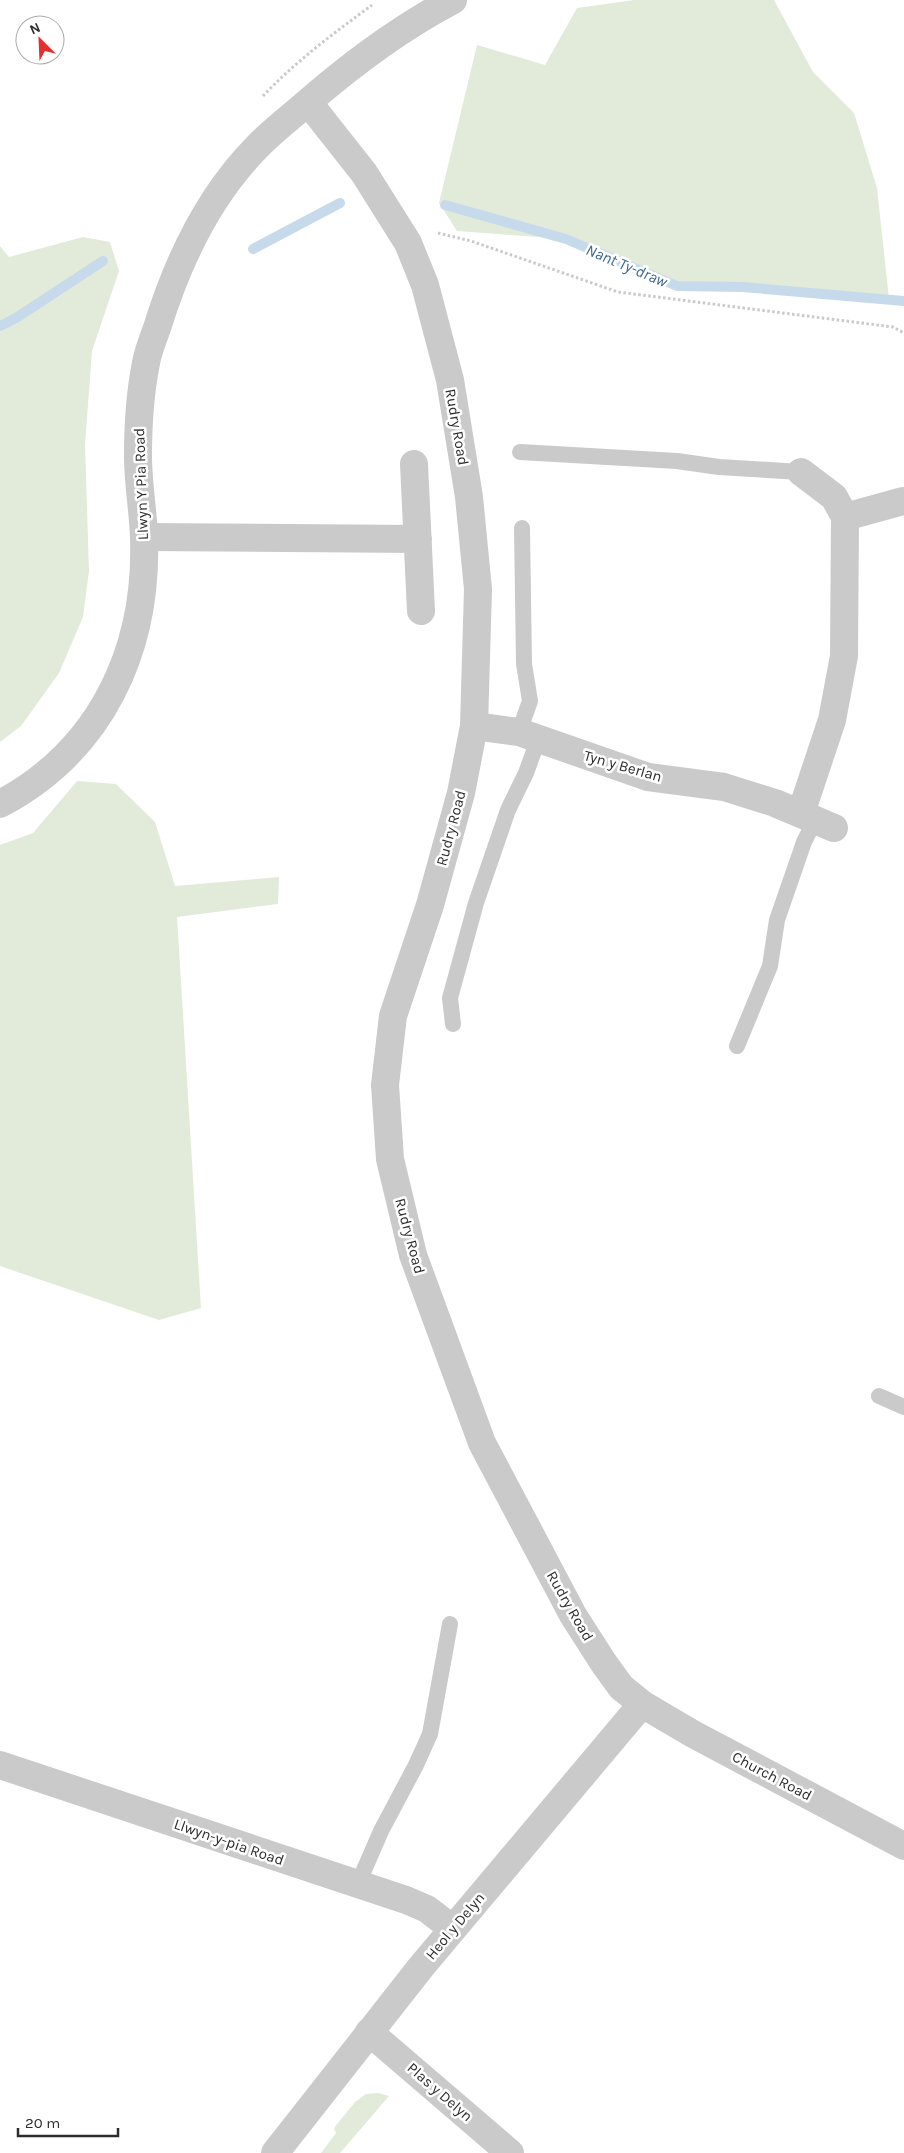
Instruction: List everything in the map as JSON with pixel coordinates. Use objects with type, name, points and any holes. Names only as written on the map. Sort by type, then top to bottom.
[{"type":"street","points":[[308,102],[351,65],[414,20],[453,0]]},
{"type":"street","name":"Rudry Road","points":[[308,102],[364,172],[408,243],[425,285],[450,380],[469,497],[478,589],[474,726],[461,793],[430,905],[393,1016],[385,1085],[390,1159],[413,1255],[482,1443],[573,1615],[621,1686],[642,1704]]},
{"type":"street","name":"Llwyn Y Pia Road","points":[[0,804],[18,794],[45,774],[75,746],[96,720],[113,692],[127,661],[138,622],[143,586],[144,538],[138,457],[139,413],[146,362],[163,306],[198,227],[228,182],[256,148],[308,102]]},
{"type":"street","points":[[414,464],[421,611]]},
{"type":"street","points":[[801,472],[834,497],[845,517],[844,656],[817,820]]},
{"type":"street","points":[[845,517],[903,501]]},
{"type":"street","points":[[144,538],[418,540]]},
{"type":"street","name":"Tyn y Berlan","points":[[474,726],[528,736],[648,777],[724,787],[775,803],[817,820]]},
{"type":"street","name":"Church Road","points":[[642,1704],[693,1734],[904,1846]]},
{"type":"street","name":"Heol y Delyn","points":[[275,2153],[453,1928],[642,1704]]},
{"type":"street","name":"Llwyn-y-pia Road","points":[[0,1765],[358,1884],[426,1909],[453,1928]]},
{"type":"street","name":"Plas y Delyn","points":[[369,2032],[510,2153]]},
{"type":"lane","points":[[520,452],[677,461],[720,467],[801,472]]},
{"type":"lane","points":[[453,1024],[450,998],[476,903],[508,810],[526,773],[530,701],[524,664],[522,528]]},
{"type":"lane","points":[[737,1046],[770,966],[777,920],[804,842],[817,820]]},
{"type":"lane","points":[[879,1396],[904,1407]]},
{"type":"lane","points":[[358,1884],[381,1831],[430,1734],[450,1624]]},
{"type":"path","points":[[408,243],[436,232],[471,241],[618,292],[893,327],[904,333]]},
{"type":"green space","points":[[634,0],[774,0],[813,72],[854,113],[877,188],[889,299],[743,287],[677,286],[566,239],[457,231],[439,203],[477,45],[545,65],[577,8]]},
{"type":"green space","points":[[83,237],[110,242],[119,271],[92,351],[85,445],[89,571],[83,617],[59,673],[21,726],[0,742],[0,246],[9,257]]},
{"type":"green space","points":[[77,781],[116,784],[155,822],[175,886],[279,877],[278,904],[177,917],[201,1308],[159,1320],[0,1266],[0,845],[33,833]]},
{"type":"green space","points":[[378,2093],[389,2096],[340,2153],[321,2153],[336,2133],[334,2128],[355,2102],[366,2094]]},
{"type":"waterway","name":"Nant Ty-draw","points":[[253,249],[340,203]]},
{"type":"waterway","name":"Nant Ty-draw","points":[[445,205],[566,239],[677,286],[743,287],[904,301]]},
{"type":"waterway","name":"Nant Ty-draw","points":[[0,326],[16,318],[103,261]]}]
